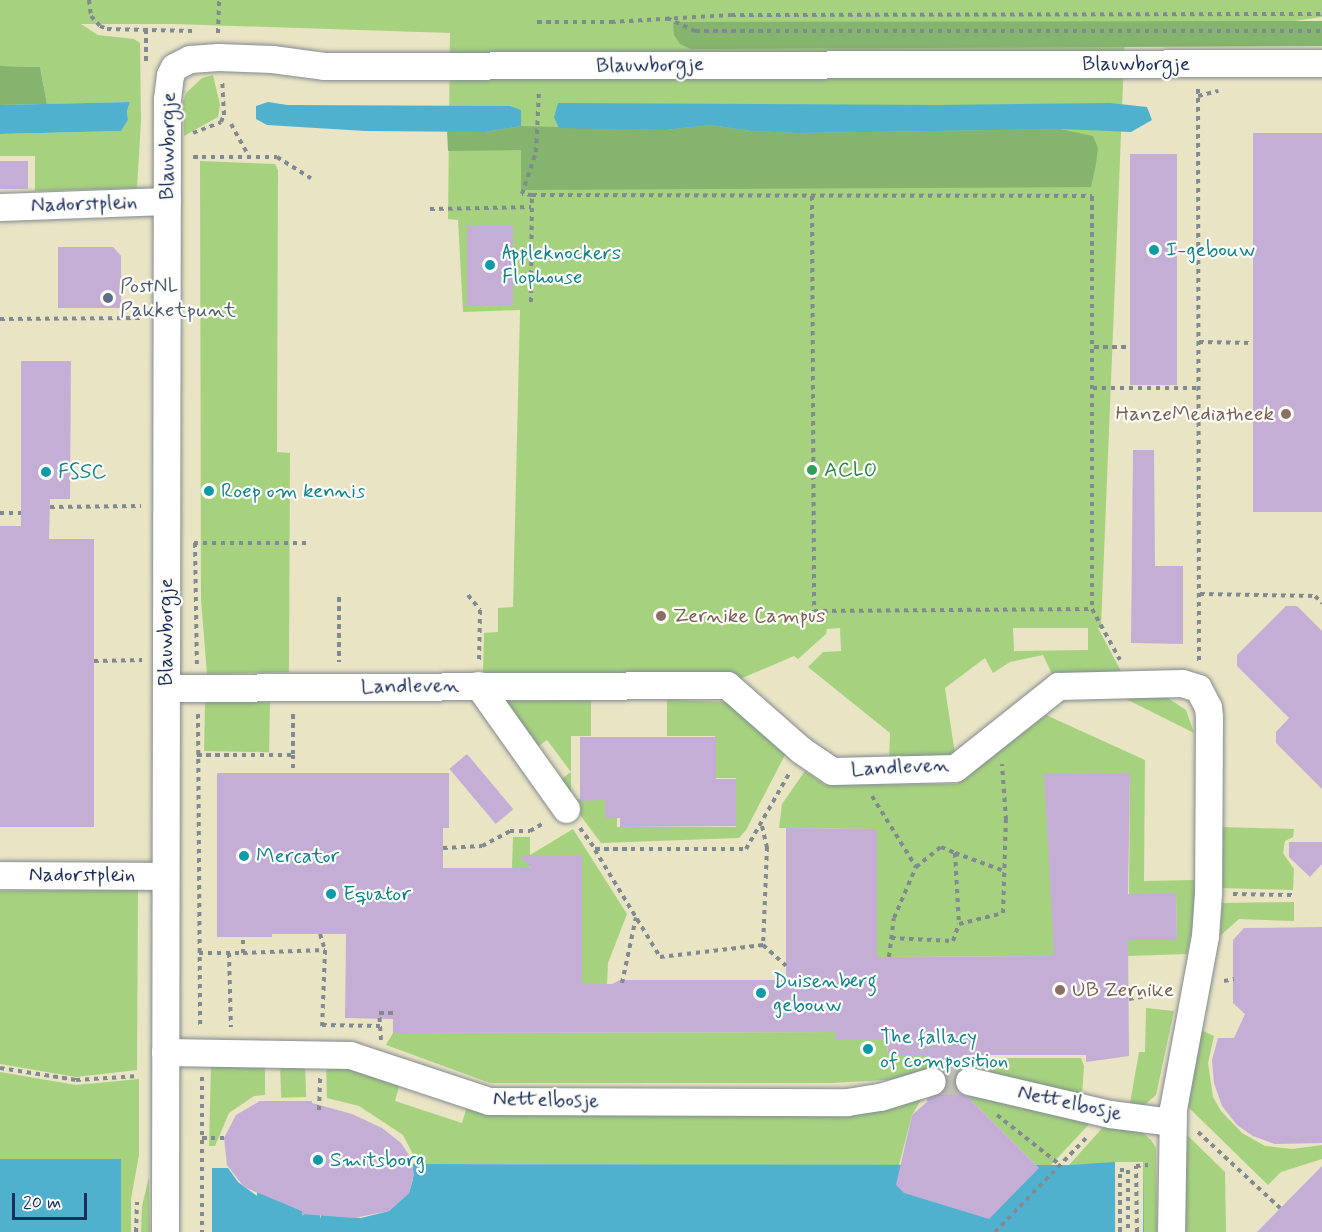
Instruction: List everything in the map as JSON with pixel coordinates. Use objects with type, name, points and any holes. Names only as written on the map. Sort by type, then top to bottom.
[{"type":"street","name":"Blauwborgje","points":[[165,1232],[168,83],[174,68],[190,59],[272,59],[324,66],[1322,63]]},
{"type":"street","name":"Nadorstplein","points":[[0,207],[168,201]]},
{"type":"street","name":"Landleven","points":[[166,688],[727,684],[801,750],[832,771],[955,768],[1058,686],[1182,683],[1198,688]]},
{"type":"street","points":[[467,685],[566,809]]},
{"type":"street","points":[[1171,1232],[1172,1116],[1205,936],[1208,893],[1209,717],[1208,707],[1198,688]]},
{"type":"street","name":"Nadorstplein","points":[[0,875],[165,876]]},
{"type":"street","name":"Nettelbosje","points":[[165,1052],[350,1055],[489,1101],[847,1102],[880,1097],[932,1081]]},
{"type":"street","name":"Nettelbosje","points":[[969,1081],[1110,1114],[1172,1116]]},
{"type":"path","points":[[89,0],[91,16],[100,26],[107,29],[198,30]]},
{"type":"path","points":[[208,30],[218,30],[219,0]]},
{"type":"path","points":[[537,21],[611,22],[731,15],[1322,14]]},
{"type":"path","points":[[666,18],[695,32],[1322,32]]},
{"type":"path","points":[[1198,64],[1200,594],[1198,688]]},
{"type":"path","points":[[539,85],[536,152],[522,194],[1092,196],[1094,347],[1092,609],[1136,684]]},
{"type":"path","points":[[231,124],[249,156]]},
{"type":"path","points":[[186,157],[277,157],[311,178]]},
{"type":"path","points":[[531,302],[532,195]]},
{"type":"path","points":[[812,196],[814,611],[1092,609]]},
{"type":"path","points":[[430,209],[531,207]]},
{"type":"path","points":[[0,319],[146,318]]},
{"type":"path","points":[[1199,342],[1253,343]]},
{"type":"path","points":[[1094,347],[1130,347]]},
{"type":"path","points":[[1093,388],[1199,388]]},
{"type":"path","points":[[50,507],[145,506]]},
{"type":"path","points":[[0,513],[21,513]]},
{"type":"path","points":[[195,543],[308,543]]},
{"type":"path","points":[[1200,594],[1314,596],[1322,603]]},
{"type":"path","points":[[467,685],[480,610],[468,595]]},
{"type":"path","points":[[339,597],[339,687]]},
{"type":"path","points":[[94,661],[145,660]]},
{"type":"path","points":[[293,687],[293,773]]},
{"type":"path","points":[[959,924],[1003,913],[1006,820],[1002,765],[993,738]]},
{"type":"path","points":[[595,849],[747,849],[762,826],[801,750]]},
{"type":"path","points":[[188,755],[293,755]]},
{"type":"path","points":[[855,770],[916,867]]},
{"type":"path","points":[[444,848],[482,846],[510,831],[530,831],[566,809],[595,849],[660,957],[763,945],[786,966]]},
{"type":"path","points":[[762,826],[766,847],[763,945]]},
{"type":"path","points":[[889,957],[894,918],[916,867],[941,847],[1004,871]]},
{"type":"path","points":[[891,938],[953,941],[959,924],[955,853]]},
{"type":"path","points":[[1208,893],[1293,895]]},
{"type":"path","points":[[622,982],[637,917]]},
{"type":"path","points":[[320,934],[325,950],[321,1054]]},
{"type":"path","points":[[243,938],[243,953]]},
{"type":"path","points":[[199,953],[325,950]]},
{"type":"path","points":[[229,953],[232,1052]]},
{"type":"path","points":[[1129,999],[1195,988]]},
{"type":"path","points":[[374,1063],[381,1044],[379,1013],[393,1013]]},
{"type":"path","points":[[322,1025],[380,1026]]},
{"type":"path","points":[[0,1068],[76,1080],[140,1076]]},
{"type":"path","points":[[993,1112],[1060,1165]]},
{"type":"path","points":[[994,1232],[1110,1114]]},
{"type":"path","points":[[1172,1116],[1280,1208]]},
{"type":"path","points":[[202,1138],[224,1138]]},
{"type":"path","points":[[1136,1166],[1137,1232]]},
{"type":"path","points":[[1120,1232],[1120,1170],[1128,1170],[1128,1232]]},
{"type":"green space","name":"ACLO","points":[[0,0],[1322,0],[1322,17],[1232,30],[1125,36],[1101,628],[1098,628],[1122,673],[1052,674],[1043,655],[1010,662],[993,673],[985,658],[945,688],[955,754],[947,759],[889,760],[890,733],[808,667],[823,652],[841,651],[840,628],[827,629],[826,634],[798,659],[794,656],[740,679],[483,674],[484,633],[498,632],[498,608],[513,607],[520,310],[463,312],[458,220],[448,219],[450,33],[175,24],[81,24],[98,35],[134,39],[140,43],[141,121],[137,188],[35,191],[35,156],[0,156],[0,134],[121,131],[128,120],[127,111],[130,102],[47,104],[40,67],[0,66]],"holes":[[[1013,628],[1088,628],[1088,650],[1014,651]]]},
{"type":"green space","points":[[1322,21],[1322,46],[691,49],[680,44],[674,35],[673,22]]},
{"type":"green space","points":[[0,66],[40,67],[47,104],[0,105]]},
{"type":"green space","points":[[213,75],[220,105],[218,117],[184,136],[183,102],[186,93],[202,78]]},
{"type":"green space","points":[[710,125],[751,131],[797,133],[1060,129],[1093,136],[1098,148],[1091,187],[521,190],[521,150],[448,151],[447,131],[485,132],[521,126],[666,130]]},
{"type":"green space","points":[[200,161],[275,164],[278,170],[277,452],[290,453],[289,672],[207,674],[201,600]]},
{"type":"green space","points":[[1166,697],[1186,710],[1194,733],[1124,698]]},
{"type":"green space","points":[[591,700],[591,736],[571,736],[571,772],[547,740],[533,750],[500,701]]},
{"type":"green space","points":[[667,700],[726,702],[786,753],[746,830],[739,838],[601,843],[556,783],[571,772],[571,799],[617,800],[617,827],[736,827],[736,778],[715,778],[715,736],[667,736]]},
{"type":"green space","points":[[205,701],[270,702],[269,752],[204,751]]},
{"type":"green space","points":[[1046,715],[1145,760],[1144,881],[1194,880],[1195,916],[1187,954],[1128,956],[1128,940],[1177,940],[1176,894],[1129,894],[1130,774],[1054,928],[1054,956],[875,957],[877,829],[779,828],[782,804],[805,771],[825,785],[957,784]]},
{"type":"green space","points":[[1222,827],[1294,829],[1293,837],[1285,841],[1283,853],[1294,869],[1293,890],[1221,888]]},
{"type":"green space","points":[[573,829],[627,914],[608,963],[607,984],[582,984],[582,856],[530,856],[530,868],[512,868],[513,837],[530,837],[530,855]]},
{"type":"green space","points":[[138,890],[137,1070],[76,1077],[0,1064],[0,891]]},
{"type":"green space","points":[[1294,902],[1294,921],[1239,919],[1220,936],[1222,903]]},
{"type":"green space","points":[[1146,1008],[1174,1011],[1156,1095],[1143,1106],[1130,1103],[1139,1052],[1145,1052]]},
{"type":"green space","points":[[1199,1029],[1214,1036],[1208,1063],[1213,1097],[1221,1111],[1242,1133],[1265,1146],[1292,1149],[1322,1145],[1322,1159],[1281,1172],[1268,1185],[1184,1103]]},
{"type":"green space","points":[[838,1032],[836,1040],[887,1040],[888,1055],[927,1055],[927,1068],[922,1078],[831,1083],[490,1083],[386,1045],[393,1033]]},
{"type":"green space","points":[[988,1058],[1081,1058],[1084,1066],[1082,1096],[990,1074]]},
{"type":"green space","points":[[305,1063],[306,1097],[281,1098],[280,1064]]},
{"type":"green space","points":[[326,1063],[348,1066],[400,1083],[395,1101],[462,1123],[467,1106],[545,1114],[857,1115],[918,1094],[921,1100],[912,1115],[899,1165],[413,1164],[416,1160],[403,1135],[359,1106],[327,1098]]},
{"type":"green space","points":[[265,1065],[265,1095],[254,1096],[229,1113],[215,1146],[209,1146],[211,1066]]},
{"type":"green space","points":[[0,1072],[76,1085],[139,1079],[139,1155],[131,1199],[131,1232],[120,1232],[120,1160],[0,1159]]},
{"type":"green space","points":[[966,1095],[1091,1122],[1051,1165],[1036,1165]]},
{"type":"green space","points":[[1105,1125],[1143,1133],[1156,1148],[1157,1232],[1144,1232],[1142,1162],[1069,1165]]},
{"type":"green space","points":[[1183,1131],[1225,1172],[1226,1232],[1182,1232]]},
{"type":"green space","points":[[149,1177],[150,1232],[141,1232],[142,1206]]},
{"type":"water","points":[[130,102],[127,111],[128,120],[121,131],[0,134],[0,105]]},
{"type":"water","points":[[268,102],[287,105],[510,106],[521,110],[521,126],[485,132],[365,131],[267,125],[256,119],[256,106]]},
{"type":"water","points":[[558,103],[938,105],[1110,103],[1147,107],[1152,120],[1131,132],[1060,129],[797,133],[751,131],[710,125],[666,130],[559,128],[554,117]]},
{"type":"water","points":[[0,1159],[121,1159],[121,1232],[0,1232]]},
{"type":"water","points":[[1143,1162],[1144,1232],[212,1232],[212,1168],[228,1168],[238,1182],[257,1196],[257,1191],[302,1211],[303,1216],[304,1212],[319,1212],[321,1219],[321,1215],[361,1218],[389,1211],[409,1193],[413,1179],[413,1164],[1069,1165]]},
{"type":"pier","points":[[1115,1162],[1143,1162],[1143,1232],[1115,1232]]},
{"type":"building","points":[[1253,133],[1322,133],[1322,512],[1253,512]]},
{"type":"building","name":"I-gebouw","points":[[1130,154],[1177,154],[1177,385],[1130,385]]},
{"type":"building","points":[[0,161],[28,161],[28,189],[0,189]]},
{"type":"building","name":"Appleknockers Flophouse","points":[[467,226],[513,226],[513,305],[467,305]]},
{"type":"building","points":[[58,247],[113,247],[121,256],[121,308],[58,308]]},
{"type":"building","points":[[21,361],[71,361],[70,499],[50,499],[49,539],[94,539],[94,827],[0,827],[0,526],[21,526]]},
{"type":"building","points":[[1133,450],[1154,450],[1155,566],[1183,566],[1183,644],[1131,643]]},
{"type":"building","points":[[1286,606],[1297,606],[1322,631],[1322,789],[1276,743],[1276,732],[1289,718],[1237,666],[1237,655]]},
{"type":"building","points":[[580,737],[716,737],[716,779],[736,779],[736,826],[620,827],[620,818],[605,818],[605,800],[580,801]]},
{"type":"building","points":[[467,754],[513,809],[496,824],[449,769]]},
{"type":"building","name":"Duisenberg gebouw","points":[[217,773],[449,773],[449,828],[443,828],[443,868],[531,868],[520,856],[582,855],[582,984],[612,984],[620,980],[786,980],[786,828],[877,829],[877,957],[1054,956],[1044,774],[1130,773],[1128,894],[1176,893],[1177,940],[1128,940],[1129,1056],[1086,1062],[1086,1055],[963,1055],[964,1066],[954,1078],[958,1092],[968,1097],[1039,1168],[989,1219],[904,1193],[896,1185],[912,1115],[927,1102],[927,1099],[944,1091],[947,1077],[942,1069],[927,1066],[927,1055],[888,1055],[887,1040],[835,1040],[836,1032],[393,1033],[393,1019],[345,1018],[346,934],[217,937]]},
{"type":"building","points":[[1289,842],[1322,842],[1322,864],[1310,877],[1289,857]]},
{"type":"building","points":[[1322,927],[1322,1143],[1275,1144],[1253,1136],[1237,1125],[1222,1106],[1214,1083],[1212,1060],[1218,1038],[1234,1038],[1245,1014],[1233,1003],[1233,940],[1244,928]]},
{"type":"building","name":"Smitsborg","points":[[260,1101],[312,1101],[312,1103],[352,1114],[382,1128],[401,1143],[411,1158],[414,1175],[409,1193],[389,1211],[354,1218],[302,1214],[302,1211],[244,1187],[227,1165],[224,1138],[236,1115]]},
{"type":"building","points":[[1322,1166],[1322,1232],[1257,1232]]},
{"type":"tunnel","points":[[932,1081],[969,1081]]},
{"type":"place","name":"I-gebouw","points":[[1154,250]]},
{"type":"place","name":"Appleknockers Flophouse","points":[[490,265]]},
{"type":"place","name":"PostNL Pakketpunt","points":[[108,298]]},
{"type":"place","name":"HanzeMediatheek","points":[[1286,414]]},
{"type":"place","name":"ACLO","points":[[812,470]]},
{"type":"place","name":"FSSC","points":[[46,472]]},
{"type":"place","name":"Roep om kennis","points":[[209,491]]},
{"type":"place","name":"Zernike Campus","points":[[661,616]]},
{"type":"place","name":"Mercator","points":[[244,856]]},
{"type":"place","name":"Equator","points":[[331,894]]},
{"type":"place","name":"UB Zernike","points":[[1060,990]]},
{"type":"place","name":"Duisenberg gebouw","points":[[761,993]]},
{"type":"place","name":"The fallacy of composition","points":[[868,1049]]},
{"type":"place","name":"Smitsborg","points":[[318,1160]]}]
